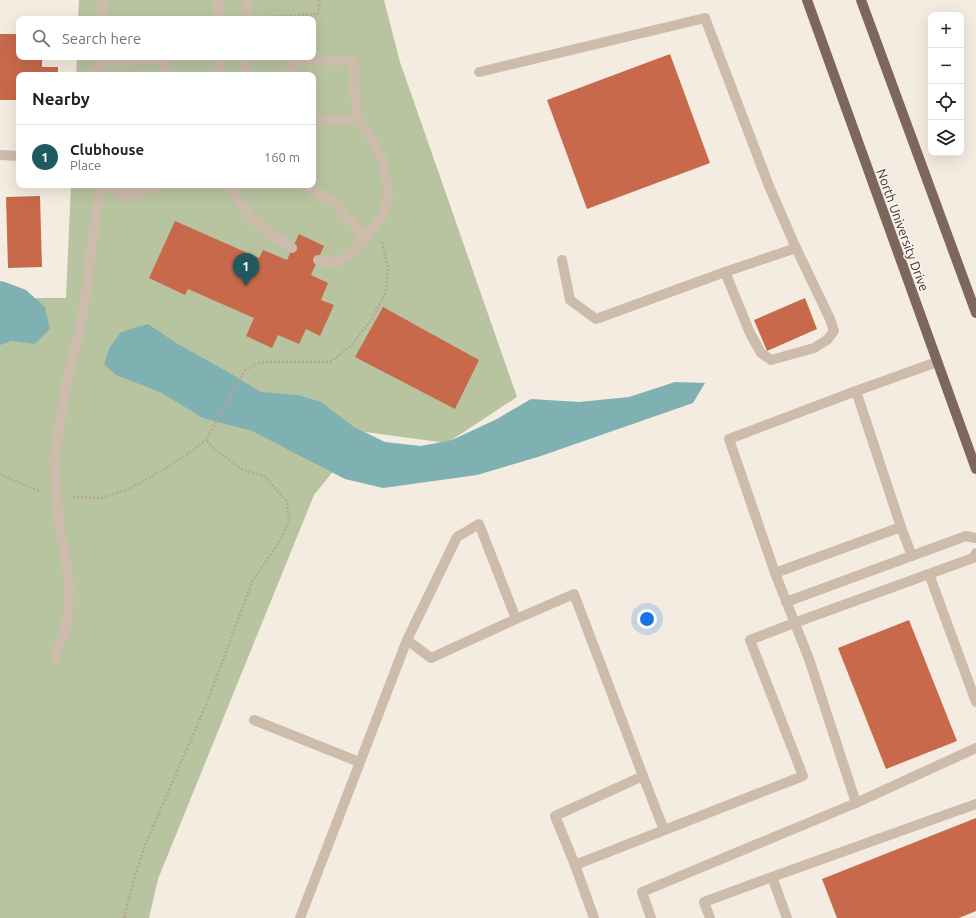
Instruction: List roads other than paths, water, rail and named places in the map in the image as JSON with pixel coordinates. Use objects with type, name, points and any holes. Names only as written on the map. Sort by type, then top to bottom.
[{"type":"main road","name":"North University Drive","points":[[807,0],[976,469]]},
{"type":"main road","points":[[861,0],[976,313]]},
{"type":"main road","points":[[957,417],[976,448]]},
{"type":"street","points":[[101,16],[103,0]]},
{"type":"street","points":[[219,0],[219,16]]},
{"type":"street","points":[[246,0],[246,16]]},
{"type":"street","points":[[479,72],[705,18],[769,186],[796,248],[830,319],[834,331],[827,340],[814,348],[771,360],[761,353],[750,333],[725,272]]},
{"type":"street","points":[[96,72],[98,60]]},
{"type":"street","points":[[164,72],[166,60]]},
{"type":"street","points":[[219,60],[219,72]]},
{"type":"street","points":[[246,60],[246,72]]},
{"type":"street","points":[[291,72],[291,60],[353,60],[357,120],[369,135],[382,158],[389,193],[383,215],[366,238],[352,252],[339,261],[329,262],[318,260]]},
{"type":"street","points":[[316,121],[357,120]]},
{"type":"street","points":[[0,155],[16,156]]},
{"type":"street","points":[[56,657],[65,630],[68,615],[69,588],[67,564],[60,532],[54,460],[66,385],[82,320],[102,188]]},
{"type":"street","points":[[109,188],[128,196],[153,188]]},
{"type":"street","points":[[232,188],[249,216],[273,237],[292,248]]},
{"type":"street","points":[[309,188],[331,200],[366,238]]},
{"type":"street","points":[[562,260],[570,300],[596,319],[796,248]]},
{"type":"street","points":[[856,802],[809,659],[786,602],[729,439],[937,362]]},
{"type":"street","points":[[856,391],[912,556]]},
{"type":"street","points":[[300,918],[407,640],[457,537],[479,524],[516,620]]},
{"type":"street","points":[[776,573],[901,527]]},
{"type":"street","points":[[786,602],[966,536],[976,538]]},
{"type":"street","points":[[575,865],[803,776],[750,640],[973,558],[976,553]]},
{"type":"street","points":[[929,574],[976,702]]},
{"type":"street","points":[[407,640],[431,658],[574,594],[664,830]]},
{"type":"street","points":[[254,720],[359,762]]},
{"type":"street","points":[[651,918],[642,892],[856,802],[976,748]]},
{"type":"street","points":[[594,918],[555,816],[643,776]]},
{"type":"street","points":[[710,918],[704,902],[976,804]]},
{"type":"street","points":[[772,877],[787,918]]},
{"type":"water","points":[[0,281],[26,290],[45,307],[50,329],[35,344],[12,341],[0,345]]},
{"type":"water","points":[[148,324],[176,343],[261,392],[298,395],[321,402],[354,427],[385,442],[421,446],[452,440],[497,419],[531,399],[579,402],[629,397],[675,382],[705,383],[693,403],[538,457],[477,475],[383,488],[345,479],[252,431],[203,418],[160,392],[116,375],[104,364],[110,347],[121,332]]},
{"type":"place","name":"Clubhouse","points":[[246,286]]}]
